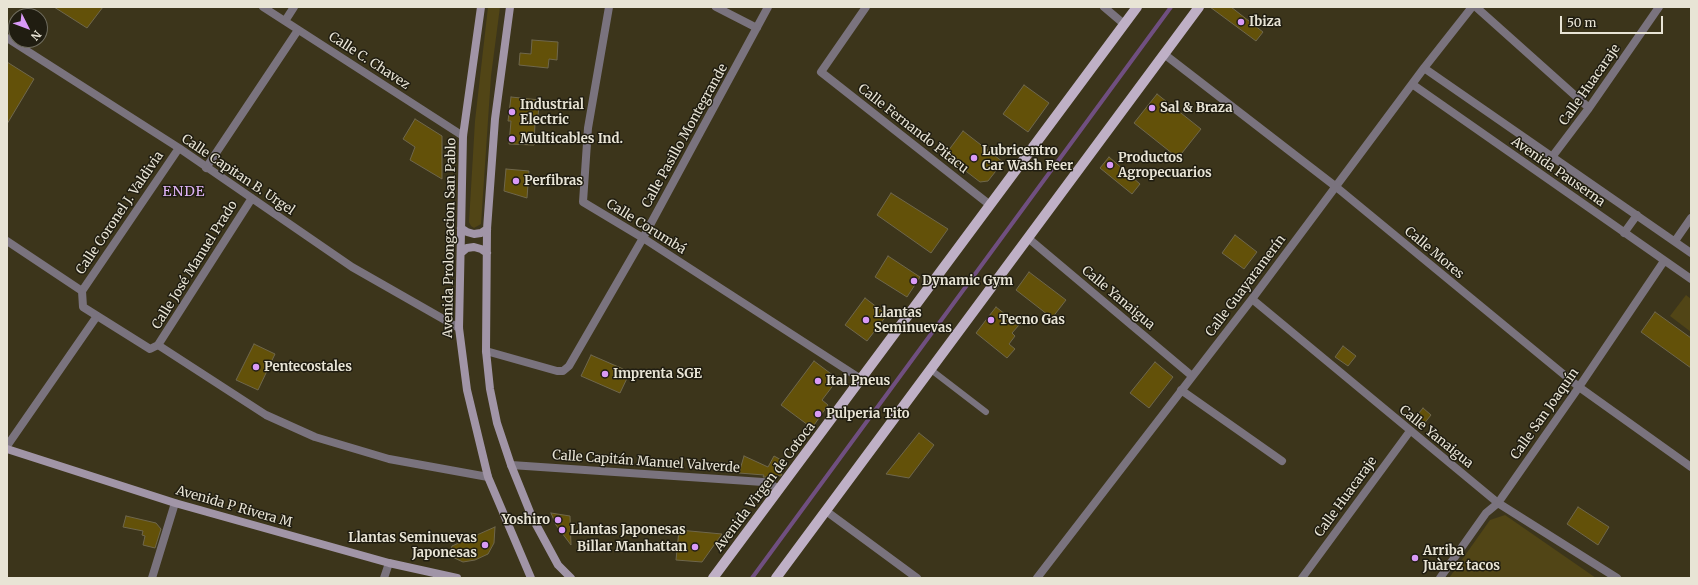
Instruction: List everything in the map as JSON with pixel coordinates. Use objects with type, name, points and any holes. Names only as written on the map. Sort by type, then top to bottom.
[{"type":"main road","name":"Avenida Prolongacion San Pablo","points":[[480,7],[463,136],[459,328],[467,390],[488,477],[531,578]]},
{"type":"main road","points":[[510,7],[495,119],[487,229],[486,351],[490,390],[496,417],[511,466],[532,517],[558,565],[571,578]]},
{"type":"main road","name":"Avenida Virgen de Cotoca","points":[[714,578],[1137,7]]},
{"type":"main road","points":[[776,578],[1199,7]]},
{"type":"main road","points":[[461,228],[474,234],[481,233],[487,229]]},
{"type":"main road","points":[[461,253],[467,248],[474,247],[487,253]]},
{"type":"main road","name":"Avenida P Rivera M","points":[[7,448],[175,503],[388,563],[457,578]]},
{"type":"street","name":"Calle C. Chavez","points":[[263,7],[463,136]]},
{"type":"street","points":[[284,21],[294,7]]},
{"type":"street","name":"Calle Corumbá","points":[[610,7],[588,128],[583,202],[643,238],[861,379]]},
{"type":"street","points":[[716,7],[757,28]]},
{"type":"street","name":"Calle Pasillo Montegrande","points":[[486,351],[557,371],[563,371],[569,366],[643,238],[768,7]]},
{"type":"street","name":"Calle Fernando Pitacu","points":[[866,7],[821,72],[990,205]]},
{"type":"street","points":[[1104,7],[1124,24]]},
{"type":"street","name":"Calle Guayaramerín","points":[[1037,578],[1252,299],[1335,186],[1472,7]]},
{"type":"street","points":[[1476,7],[1589,108]]},
{"type":"street","name":"Calle Huacaraje","points":[[1552,157],[1589,108],[1659,7]]},
{"type":"street","points":[[206,168],[298,30]]},
{"type":"street","name":"Calle Capitan B. Urgel","points":[[7,38],[179,148],[352,267],[459,328]]},
{"type":"street","name":"Calle Mores","points":[[1164,54],[1335,186],[1579,387],[1691,467]]},
{"type":"street","name":"Avenida Pauserna","points":[[1424,68],[1691,253]]},
{"type":"street","name":"Avenida Pauserna","points":[[1412,84],[1691,279]]},
{"type":"street","name":"Calle Coronel J. Valdivia","points":[[82,291],[179,148]]},
{"type":"street","name":"Calle José Manuel Prado","points":[[158,345],[252,198]]},
{"type":"street","points":[[1624,233],[1637,215]]},
{"type":"street","points":[[1675,241],[1691,218]]},
{"type":"street","name":"Calle Yanaigua","points":[[1028,238],[1192,376]]},
{"type":"street","points":[[7,241],[82,291],[83,307],[150,349],[158,345],[266,415],[315,437],[389,459],[488,477]]},
{"type":"street","name":"Calle San Joaquín","points":[[1440,578],[1486,513],[1498,503],[1664,261]]},
{"type":"street","name":"Calle Yanaigua","points":[[1252,299],[1498,503],[1616,578]]},
{"type":"street","points":[[7,448],[97,316]]},
{"type":"street","points":[[1181,390],[1282,461]]},
{"type":"street","name":"Calle Huacaraje","points":[[1302,578],[1410,431]]},
{"type":"street","name":"Calle Capitán Manuel Valverde","points":[[511,466],[763,482],[779,489]]},
{"type":"street","points":[[152,578],[175,503]]},
{"type":"street","points":[[826,511],[917,578]]},
{"type":"street","points":[[384,578],[388,563]]},
{"type":"lane","points":[[930,370],[986,412]]},
{"type":"shaded area","points":[[488,7],[500,7],[491,76],[481,224],[474,228],[469,222],[475,121]]},
{"type":"shaded area","points":[[1686,295],[1691,299],[1691,332],[1670,316]]},
{"type":"shaded area","points":[[1505,515],[1596,578],[1449,578],[1490,520]]},
{"type":"building","points":[[54,7],[103,7],[87,28]]},
{"type":"building","name":"Ibiza","points":[[1210,7],[1231,7],[1263,32],[1256,41]]},
{"type":"building","points":[[532,40],[558,42],[557,60],[549,59],[548,68],[519,65],[520,53],[531,54]]},
{"type":"building","points":[[7,62],[34,79],[7,124]]},
{"type":"building","points":[[1024,85],[1049,103],[1028,132],[1003,114]]},
{"type":"building","points":[[1157,94],[1201,129],[1178,158],[1134,123]]},
{"type":"building","points":[[511,97],[540,100],[537,123],[535,123],[534,145],[509,144],[511,121],[508,121]]},
{"type":"building","points":[[415,119],[442,136],[442,179],[410,160],[415,147],[403,139]]},
{"type":"building","name":"Lubricentro Car Wash Feer","points":[[963,131],[1003,162],[988,181],[980,182],[945,155]]},
{"type":"building","points":[[1109,157],[1140,184],[1132,194],[1100,168]]},
{"type":"building","name":"Perfibras","points":[[506,169],[529,171],[527,198],[504,191]]},
{"type":"building","points":[[891,193],[948,229],[931,253],[877,215]]},
{"type":"building","points":[[1235,235],[1257,252],[1244,269],[1222,253]]},
{"type":"building","points":[[888,256],[920,277],[907,297],[875,277]]},
{"type":"building","points":[[1029,272],[1066,300],[1052,318],[1016,290]]},
{"type":"building","name":"Llantas Seminuevas","points":[[865,298],[887,315],[867,341],[845,325]]},
{"type":"building","points":[[996,307],[1019,325],[1012,333],[1015,336],[1009,344],[1015,349],[1007,358],[976,333]]},
{"type":"building","points":[[1655,312],[1691,338],[1691,368],[1641,332]]},
{"type":"building","name":"Pentecostales","points":[[254,344],[275,354],[258,390],[236,380]]},
{"type":"building","points":[[1343,346],[1356,356],[1348,366],[1335,357]]},
{"type":"building","name":"Imprenta SGE","points":[[591,355],[630,372],[620,393],[581,376]]},
{"type":"building","points":[[814,361],[838,379],[822,400],[828,405],[812,428],[781,405]]},
{"type":"building","points":[[1155,362],[1173,377],[1149,408],[1130,393]]},
{"type":"building","points":[[1423,408],[1431,415],[1423,425],[1414,419]]},
{"type":"building","points":[[919,433],[934,445],[909,478],[886,474]]},
{"type":"building","points":[[744,456],[768,467],[774,456],[785,462],[777,472],[782,474],[781,476],[771,475],[763,477],[764,475],[739,473]]},
{"type":"building","points":[[1578,507],[1609,527],[1598,545],[1567,524]]},
{"type":"building","points":[[551,513],[570,516],[571,545],[556,525]]},
{"type":"building","points":[[126,516],[156,523],[161,529],[155,548],[143,545],[145,536],[142,535],[143,531],[123,527]]},
{"type":"building","points":[[495,527],[494,543],[488,554],[475,560],[463,562],[450,556],[452,546]]},
{"type":"building","name":"Billar Manhattan","points":[[679,530],[722,534],[702,562],[676,560]]},
{"type":"waterway","points":[[752,578],[1171,7]]},
{"type":"place","name":"Ibiza","points":[[1241,22]]},
{"type":"place","name":"Sal & Braza","points":[[1152,108]]},
{"type":"place","name":"Industrial Electric","points":[[512,112]]},
{"type":"place","name":"Multicables Ind.","points":[[512,139]]},
{"type":"place","name":"Lubricentro Car Wash Feer","points":[[974,158]]},
{"type":"place","name":"Productos Agropecuarios","points":[[1110,165]]},
{"type":"place","name":"Perfibras","points":[[516,181]]},
{"type":"place","name":"Dynamic Gym","points":[[914,281]]},
{"type":"place","name":"Llantas Seminuevas","points":[[866,320]]},
{"type":"place","name":"Tecno Gas","points":[[991,320]]},
{"type":"place","name":"Pentecostales","points":[[256,367]]},
{"type":"place","name":"Imprenta SGE","points":[[605,374]]},
{"type":"place","name":"Ital Pneus","points":[[818,381]]},
{"type":"place","name":"Pulperia Tito","points":[[818,414]]},
{"type":"place","name":"Yoshiro","points":[[558,520]]},
{"type":"place","name":"Llantas Japonesas","points":[[562,530]]},
{"type":"place","name":"Llantas Seminuevas Japonesas","points":[[485,545]]},
{"type":"place","name":"Billar Manhattan","points":[[695,547]]},
{"type":"place","name":"Arriba Juàrez tacos","points":[[1415,558]]},
{"type":"district","name":"ENDE","points":[[184,192]]}]
